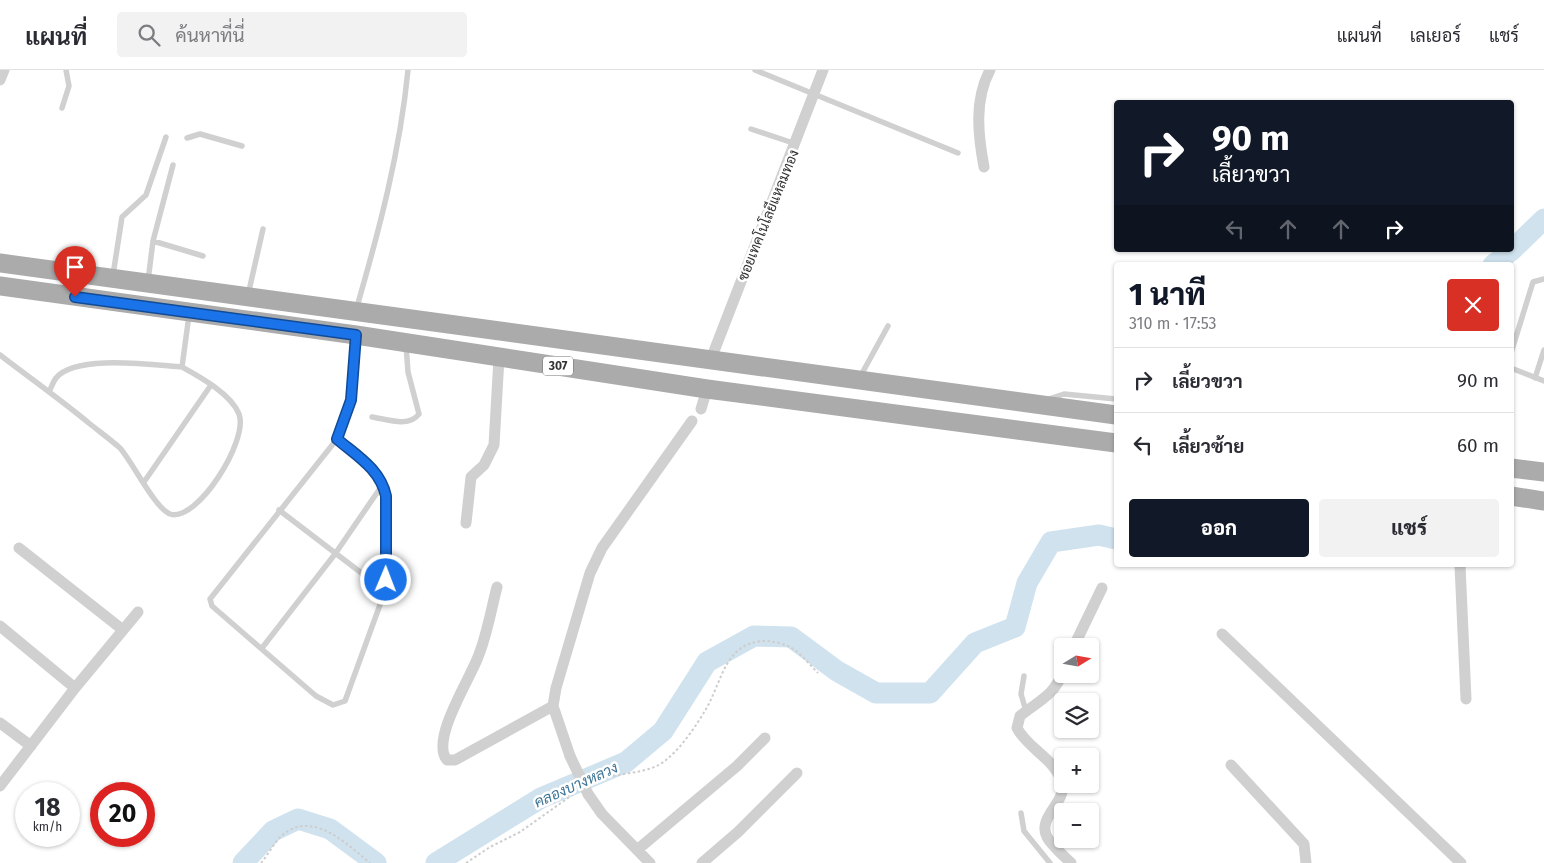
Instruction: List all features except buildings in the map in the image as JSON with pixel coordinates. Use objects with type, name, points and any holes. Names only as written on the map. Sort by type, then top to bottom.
[{"type":"main road","name":"307","points":[[0,263],[112,280],[711,359],[1114,415]]},
{"type":"main road","name":"307","points":[[0,286],[356,335],[708,389],[1114,443]]},
{"type":"main road","points":[[189,312],[192,290]]},
{"type":"main road","points":[[1514,468],[1544,472]]},
{"type":"main road","points":[[1514,496],[1544,501]]},
{"type":"street","points":[[0,80],[4,70]]},
{"type":"street","name":"ซอยเทคโนโลยีแหลมทอง","points":[[711,359],[824,70]]},
{"type":"street","points":[[984,168],[978,133],[981,97],[990,70]]},
{"type":"street","points":[[466,522],[472,477],[484,465],[494,445],[499,358]]},
{"type":"street","points":[[701,409],[708,389]]},
{"type":"street","points":[[650,863],[582,793],[553,706],[556,688],[590,573],[618,524],[692,422]]},
{"type":"street","points":[[20,548],[123,630]]},
{"type":"street","points":[[1460,567],[1466,699]]},
{"type":"street","points":[[498,587],[478,657],[453,708],[441,748],[443,756],[447,760],[455,760],[553,706]]},
{"type":"street","points":[[1078,638],[1102,588]]},
{"type":"street","points":[[0,786],[75,688],[138,612]]},
{"type":"street","points":[[0,626],[75,688]]},
{"type":"street","points":[[1222,634],[1461,863]]},
{"type":"street","points":[[1054,766],[1024,740],[1017,728],[1020,716],[1050,696],[1059,683]]},
{"type":"street","points":[[0,723],[31,746]]},
{"type":"street","points":[[637,850],[737,766],[764,738]]},
{"type":"street","points":[[1231,765],[1304,844],[1306,863]]},
{"type":"street","points":[[702,863],[738,832],[797,773]]},
{"type":"street","points":[[1063,793],[1063,796],[1046,820],[1044,828],[1047,837],[1071,863]]},
{"type":"lane","points":[[62,108],[70,86],[66,70]]},
{"type":"lane","points":[[356,312],[387,201],[405,102],[408,70]]},
{"type":"lane","points":[[754,70],[958,153]]},
{"type":"lane","points":[[750,128],[796,144]]},
{"type":"lane","points":[[187,138],[200,134],[242,146]]},
{"type":"lane","points":[[112,280],[122,217],[146,195],[166,137]]},
{"type":"lane","points":[[148,284],[153,241],[173,165]]},
{"type":"lane","points":[[248,297],[263,229]]},
{"type":"lane","points":[[153,241],[203,256]]},
{"type":"lane","points":[[1514,344],[1533,282],[1544,279]]},
{"type":"lane","points":[[182,367],[189,312]]},
{"type":"lane","points":[[859,379],[888,326]]},
{"type":"lane","points":[[337,439],[378,474],[383,484],[386,496],[384,530],[388,570],[385,591],[345,701],[341,704],[333,705],[316,696],[212,606],[210,598],[278,510],[329,451],[337,439],[351,400],[356,335]]},
{"type":"lane","points":[[372,417],[403,422],[411,421],[419,414],[408,372],[406,343]]},
{"type":"lane","points":[[1535,378],[1544,350]]},
{"type":"lane","points":[[0,355],[120,449],[164,510],[176,515],[191,508],[221,477],[240,434],[241,422],[234,405],[211,385],[182,367],[100,362],[78,366],[56,378],[48,392]]},
{"type":"lane","points":[[1514,369],[1544,381]]},
{"type":"lane","points":[[144,482],[211,385]]},
{"type":"lane","points":[[1037,403],[1064,394],[1114,400]]},
{"type":"lane","points":[[262,648],[335,554],[383,484]]},
{"type":"lane","points":[[278,510],[385,591]]},
{"type":"lane","points":[[1024,676],[1021,694],[1026,711]]},
{"type":"lane","points":[[1021,813],[1024,831],[1050,863]]},
{"type":"path","points":[[594,782],[603,778],[655,767],[667,760],[706,708],[733,654],[742,646],[758,641],[776,642],[793,648],[818,673]]},
{"type":"path","points":[[466,863],[582,793]]},
{"type":"path","points":[[261,863],[285,833],[306,827],[326,830],[370,863]]},
{"type":"waterway","name":"คลองบางหลวง","points":[[1514,248],[1544,219]]},
{"type":"waterway","name":"คลองบางหลวง","points":[[1497,262],[1509,252]]},
{"type":"waterway","name":"คลองบางหลวง","points":[[436,863],[541,798],[626,762],[663,731],[707,662],[754,636],[791,637],[837,671],[876,693],[930,693],[975,643],[1015,627],[1027,583],[1051,542],[1099,535],[1114,539]]},
{"type":"waterway","name":"คลองบางหลวง","points":[[243,863],[273,831],[298,819],[330,829],[376,863]]},
{"type":"route","points":[[75,297],[356,335],[351,400],[337,439],[378,474],[383,484],[386,496],[384,530],[388,570],[386,580]]}]
